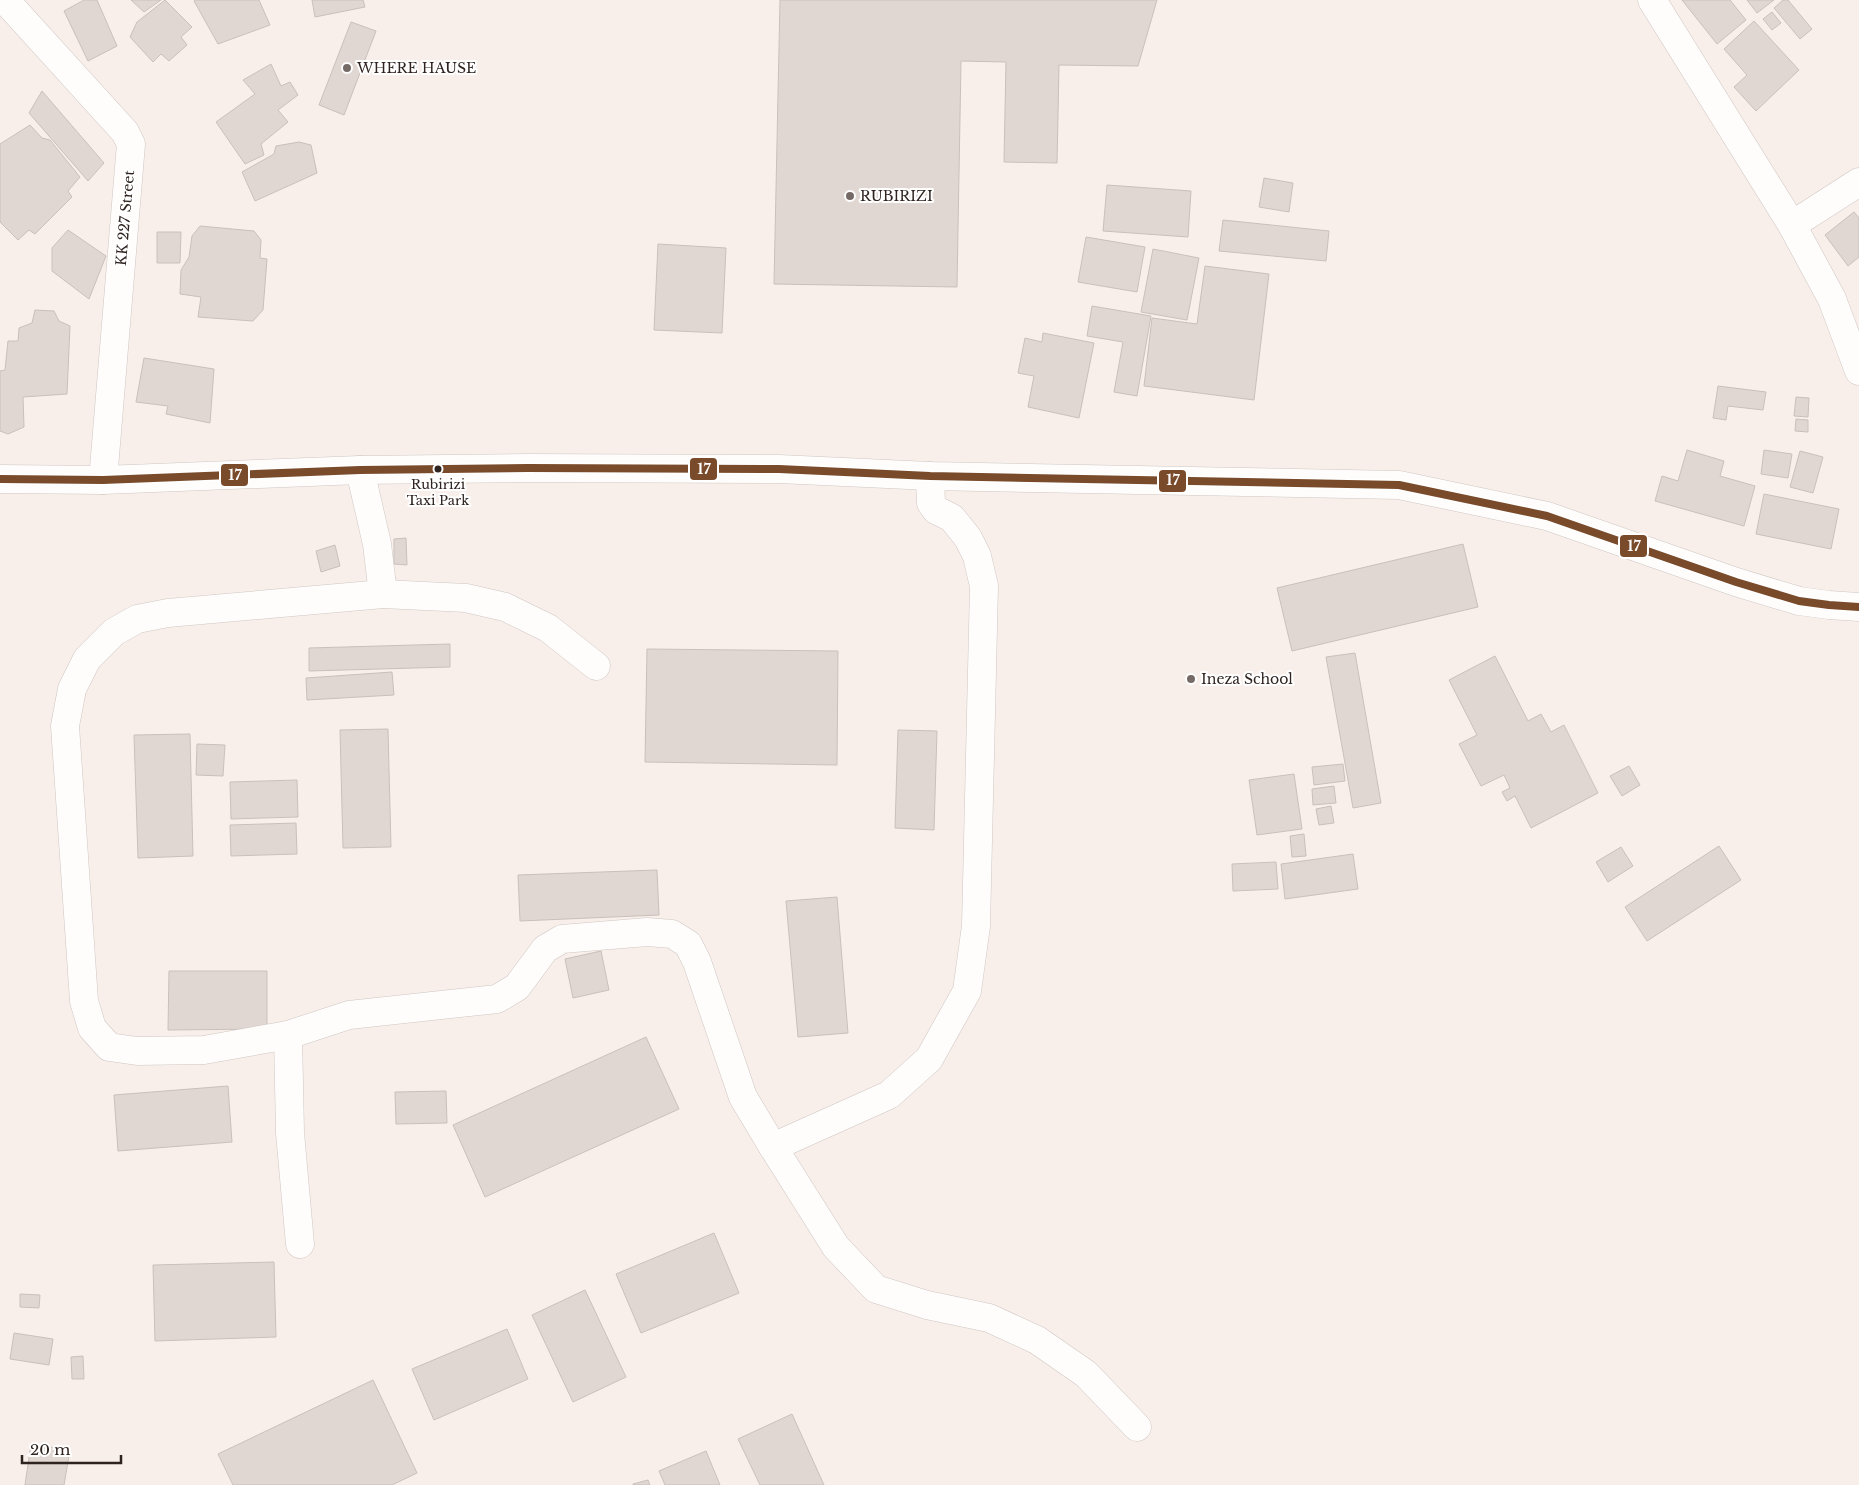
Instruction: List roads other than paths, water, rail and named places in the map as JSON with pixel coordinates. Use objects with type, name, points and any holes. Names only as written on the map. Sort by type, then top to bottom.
[{"type":"main road","points":[[1654,0],[1792,225],[1832,299],[1859,372]]},
{"type":"main road","name":"KK 227 Street","points":[[8,1],[125,132],[131,144],[103,480]]},
{"type":"main road","points":[[1792,225],[1859,182]]},
{"type":"main road","points":[[0,479],[103,480],[360,470],[528,468],[779,469],[930,476],[1399,485],[1547,516],[1736,582],[1799,600],[1859,607]]},
{"type":"main road","points":[[360,470],[377,544],[383,594]]},
{"type":"main road","points":[[773,1148],[889,1095],[929,1059],[967,991],[976,926],[984,586],[977,556],[968,538],[952,518],[936,510],[931,503],[930,476]]},
{"type":"main road","points":[[596,666],[548,628],[505,607],[466,598],[383,594],[168,613],[137,619],[114,632],[87,659],[72,689],[65,726],[84,1001],[92,1028],[109,1047],[137,1051],[204,1050],[288,1035],[349,1015],[497,999],[517,988],[545,949],[562,940],[647,932],[672,934],[688,944],[697,962],[743,1097],[836,1247],[876,1289],[927,1305],[989,1318],[1037,1340],[1086,1374],[1137,1427]]},
{"type":"main road","points":[[288,1035],[290,1133],[300,1244]]},
{"type":"place","name":"WHERE HAUSE","points":[[347,68]]},
{"type":"place","name":"RUBIRIZI","points":[[850,196]]},
{"type":"place","name":"Rubirizi Taxi Park","points":[[438,469]]},
{"type":"place","name":"Ineza School","points":[[1191,679]]}]
